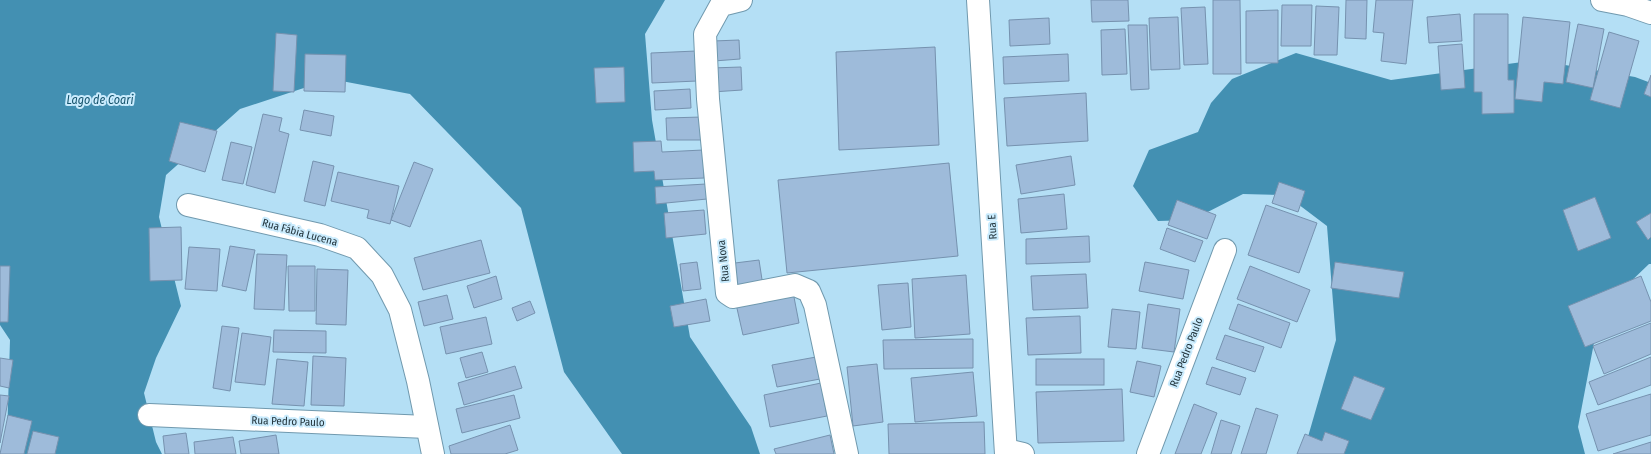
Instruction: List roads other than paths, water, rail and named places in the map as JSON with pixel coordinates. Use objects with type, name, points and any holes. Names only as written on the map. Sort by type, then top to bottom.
[{"type":"street","name":"Rua E","points":[[978,0],[1011,453]]},
{"type":"street","points":[[1602,0],[1628,5],[1651,13]]},
{"type":"street","name":"Rua Nova","points":[[731,3],[705,34],[708,99],[727,293],[734,297],[795,285],[808,291],[815,305],[847,454]]},
{"type":"street","name":"Rua Fábia Lucena","points":[[188,205],[320,235],[357,248],[382,275],[400,310],[418,381],[433,454]]},
{"type":"street","name":"Rua Pedro Paulo","points":[[1148,454],[1225,250]]},
{"type":"street","name":"Rua Pedro Paulo","points":[[149,416],[427,427]]},
{"type":"water","name":"Lago de Coari","points":[[0,0],[665,0],[645,34],[652,120],[690,337],[751,427],[760,454],[622,454],[564,372],[521,208],[410,94],[331,79],[240,109],[166,175],[159,217],[181,306],[156,358],[144,393],[156,442],[162,454],[4,454],[7,438],[10,340],[0,325]]},
{"type":"water","points":[[1296,53],[1391,80],[1536,60],[1635,77],[1651,83],[1651,264],[1649,264],[1600,311],[1578,427],[1585,454],[1303,454],[1336,340],[1327,226],[1286,195],[1243,194],[1192,220],[1158,221],[1133,186],[1149,150],[1198,132],[1211,103],[1232,79]]}]
